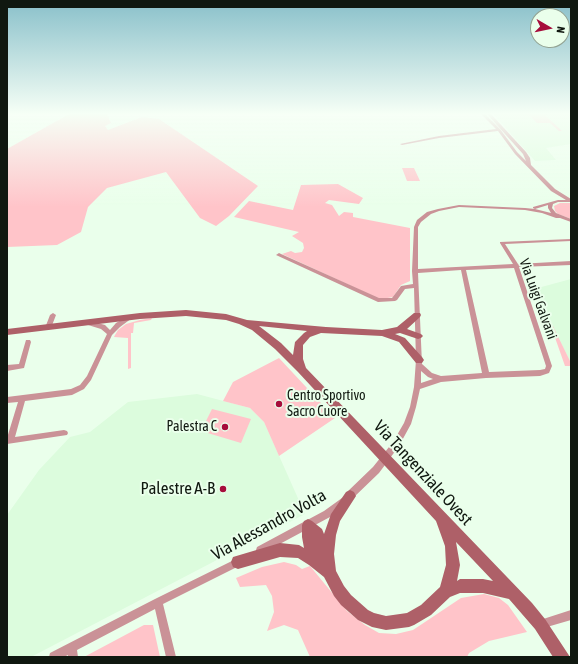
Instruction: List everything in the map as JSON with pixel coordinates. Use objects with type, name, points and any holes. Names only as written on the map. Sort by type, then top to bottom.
[{"type":"main road","name":"Via Tangenziale Ovest","points":[[7,332],[130,317],[191,313],[215,315],[242,321],[261,332],[301,369],[512,593],[540,624],[562,657]]},
{"type":"main road","points":[[400,330],[417,315]]},
{"type":"main road","points":[[242,321],[326,330],[382,333],[400,330],[418,336]]},
{"type":"main road","points":[[301,369],[297,353],[299,342],[311,333],[326,330]]},
{"type":"main road","points":[[382,333],[402,340],[418,336]]},
{"type":"main road","points":[[402,340],[419,363]]},
{"type":"main road","points":[[350,496],[335,518],[330,535],[327,554],[329,572],[339,591],[355,608],[372,620],[386,623],[408,620],[426,610],[445,592],[460,586],[468,585],[492,588],[512,593]]},
{"type":"main road","points":[[440,518],[448,535],[453,565],[450,580],[445,592]]},
{"type":"main road","points":[[308,525],[317,534],[327,554]]},
{"type":"main road","points":[[308,525],[308,537],[314,560]]},
{"type":"main road","points":[[238,562],[280,550],[299,552],[314,560],[329,572]]},
{"type":"street","points":[[510,145],[516,153],[553,190],[571,201]]},
{"type":"street","points":[[518,145],[528,158],[529,165]]},
{"type":"street","points":[[548,185],[552,193],[552,203],[550,206],[551,211],[558,216]]},
{"type":"street","name":"Via Alessandro Volta","points":[[525,209],[540,207],[562,200],[571,201]]},
{"type":"street","name":"Via Alessandro Volta","points":[[54,657],[72,652],[158,602],[238,562],[327,514],[350,496],[376,470],[396,444],[407,424],[417,387],[419,363],[415,271],[416,227],[419,221],[429,213],[459,206],[525,209],[543,212],[571,221]]},
{"type":"street","name":"Via Luigi Galvani","points":[[417,387],[441,379],[486,375],[540,373],[547,371],[549,368],[516,265],[502,243],[571,240]]},
{"type":"street","points":[[279,255],[378,300],[393,300],[403,287],[416,286]]},
{"type":"street","points":[[415,271],[571,263]]},
{"type":"street","points":[[463,268],[486,375]]},
{"type":"street","points":[[48,328],[53,315]]},
{"type":"street","points":[[7,400],[72,392],[82,387],[89,378],[110,334],[118,325],[130,317]]},
{"type":"street","points":[[89,322],[103,326],[110,334]]},
{"type":"street","points":[[7,368],[22,366],[28,342]]},
{"type":"street","points":[[419,363],[430,375],[441,379]]},
{"type":"street","points":[[418,377],[430,375]]},
{"type":"street","points":[[22,398],[8,441],[64,433]]},
{"type":"street","points":[[158,602],[171,657]]},
{"type":"street","points":[[540,624],[571,614]]},
{"type":"shaded area","points":[[14,145],[197,145],[258,186],[229,216],[216,226],[200,218],[166,172],[107,188],[88,207],[81,232],[57,245],[7,247],[7,149]]},
{"type":"shaded area","points":[[521,145],[565,145],[546,148],[556,160],[535,161]]},
{"type":"shaded area","points":[[402,168],[414,168],[420,181],[407,181]]},
{"type":"shaded area","points":[[338,184],[363,198],[359,204],[329,200],[325,203],[332,205],[339,216],[344,212],[353,213],[353,217],[410,228],[410,281],[401,285],[393,297],[382,299],[375,297],[282,254],[291,251],[295,253],[302,252],[304,248],[303,243],[292,236],[299,232],[234,217],[249,201],[293,210],[301,185]]},
{"type":"shaded area","points":[[560,203],[571,203],[571,219],[558,214],[555,211],[554,206]]},
{"type":"shaded area","points":[[571,279],[571,363],[534,289]]},
{"type":"shaded area","points":[[546,312],[571,363],[571,366],[565,366]]},
{"type":"shaded area","points":[[152,318],[151,320],[134,323],[133,333],[131,333],[131,368],[128,369],[128,338],[114,337],[118,330],[126,324]]},
{"type":"shaded area","name":"Centro Sportivo Sacro Cuore","points":[[279,358],[335,418],[279,456],[264,422],[250,408],[223,401],[233,382]]},
{"type":"shaded area","points":[[197,394],[250,408],[264,422],[305,514],[31,657],[7,657],[7,515],[39,470],[70,437],[90,432],[128,402]]},
{"type":"shaded area","name":"Palestra C","points":[[212,409],[251,419],[241,443],[201,431]]},
{"type":"shaded area","points":[[284,562],[296,565],[302,569],[310,566],[347,611],[365,625],[379,633],[396,634],[413,630],[461,598],[484,594],[499,598],[508,605],[527,632],[489,641],[469,653],[467,657],[310,657],[298,630],[284,625],[267,631],[274,612],[272,596],[266,585],[240,587],[236,578],[262,567]]},
{"type":"shaded area","points":[[144,625],[153,625],[160,657],[84,657]]},
{"type":"place","name":"Centro Sportivo Sacro Cuore","points":[[279,404]]},
{"type":"place","name":"Palestra C","points":[[225,427]]},
{"type":"place","name":"Palestre A-B","points":[[223,489]]}]
